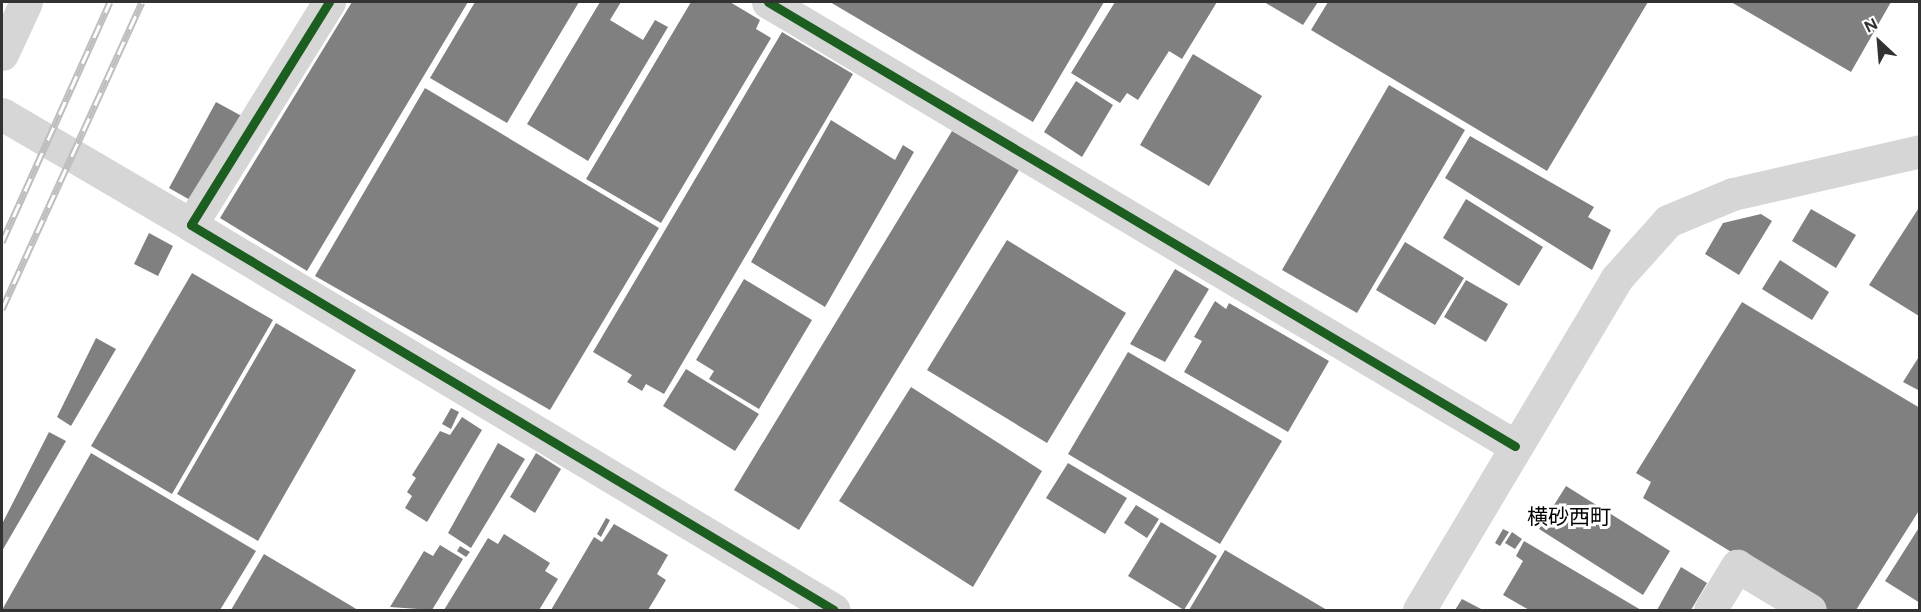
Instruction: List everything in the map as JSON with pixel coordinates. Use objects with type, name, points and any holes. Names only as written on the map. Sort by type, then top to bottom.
[{"type":"street","points":[[2,54],[26,2]]},
{"type":"street","points":[[191,225],[329,2]]},
{"type":"street","points":[[768,2],[1515,446]]},
{"type":"street","points":[[2,114],[834,610]]},
{"type":"street","points":[[1419,610],[1616,279],[1668,220],[1733,194],[1920,151]]},
{"type":"street","points":[[1710,610],[1737,566],[1810,610]]},
{"type":"building","points":[[352,2],[468,2],[307,271],[220,218]]},
{"type":"building","points":[[475,2],[579,2],[507,123],[430,78]]},
{"type":"building","points":[[600,2],[621,2],[610,20],[643,40],[655,20],[668,27],[588,161],[527,124]]},
{"type":"building","points":[[691,2],[730,2],[760,20],[756,29],[771,38],[661,223],[586,179]]},
{"type":"building","points":[[830,2],[1104,2],[1033,122]]},
{"type":"building","points":[[1115,2],[1217,2],[1182,59],[1169,51],[1138,100],[1127,93],[1120,103],[1071,73]]},
{"type":"building","points":[[1264,2],[1318,2],[1303,25]]},
{"type":"building","points":[[1328,2],[1648,2],[1547,171],[1311,30]]},
{"type":"building","points":[[1731,2],[1891,2],[1851,72]]},
{"type":"building","points":[[782,32],[853,74],[664,394],[646,384],[642,391],[627,382],[632,375],[593,352]]},
{"type":"building","points":[[1193,54],[1262,96],[1209,186],[1140,145]]},
{"type":"building","points":[[1076,81],[1113,105],[1082,157],[1044,132]]},
{"type":"building","points":[[1389,85],[1465,130],[1357,313],[1282,270]]},
{"type":"building","points":[[425,88],[659,228],[550,410],[315,276]]},
{"type":"building","points":[[216,102],[249,120],[199,205],[169,188]]},
{"type":"building","points":[[831,120],[895,160],[903,145],[914,152],[825,307],[751,262]]},
{"type":"building","points":[[952,131],[1019,170],[799,530],[734,490]]},
{"type":"building","points":[[1470,136],[1594,207],[1588,217],[1611,230],[1592,270],[1445,178]]},
{"type":"building","points":[[1466,199],[1543,247],[1519,286],[1443,238]]},
{"type":"building","points":[[1920,206],[1920,314],[1919,316],[1869,285]]},
{"type":"building","points":[[1811,209],[1856,235],[1836,268],[1792,241]]},
{"type":"building","points":[[1761,214],[1772,221],[1739,275],[1705,254],[1723,223]]},
{"type":"building","points":[[149,233],[173,246],[158,276],[134,264]]},
{"type":"building","points":[[1007,240],[1126,313],[1047,443],[927,370]]},
{"type":"building","points":[[1405,242],[1464,278],[1435,325],[1376,290]]},
{"type":"building","points":[[1780,260],[1829,292],[1812,320],[1762,289]]},
{"type":"building","points":[[1175,269],[1209,289],[1165,362],[1130,344]]},
{"type":"building","points":[[192,273],[273,320],[172,494],[91,446]]},
{"type":"building","points":[[744,279],[812,320],[759,409],[709,379],[714,371],[696,360]]},
{"type":"building","points":[[1466,280],[1508,304],[1486,342],[1444,317]]},
{"type":"building","points":[[1215,301],[1226,309],[1229,303],[1329,361],[1288,432],[1184,372],[1202,341],[1194,337]]},
{"type":"building","points":[[1742,302],[1920,408],[1920,509],[1856,610],[1826,610],[1643,498],[1651,482],[1636,473]]},
{"type":"building","points":[[276,323],[356,370],[258,541],[177,494]]},
{"type":"building","points":[[96,338],[116,349],[71,426],[57,417]]},
{"type":"building","points":[[1128,352],[1282,441],[1220,544],[1068,454]]},
{"type":"building","points":[[1920,355],[1920,391],[1903,382]]},
{"type":"building","points":[[686,369],[759,414],[735,451],[663,406]]},
{"type":"building","points":[[911,387],[1042,471],[973,587],[839,501]]},
{"type":"building","points":[[451,408],[459,412],[451,429],[442,424]]},
{"type":"building","points":[[462,417],[482,430],[427,522],[405,508],[412,496],[407,492],[416,478],[412,475],[440,431],[450,435]]},
{"type":"building","points":[[49,432],[66,441],[2,551],[2,524]]},
{"type":"building","points":[[498,443],[525,459],[471,548],[448,533]]},
{"type":"building","points":[[91,453],[256,551],[220,610],[2,610]]},
{"type":"building","points":[[536,453],[561,469],[535,513],[510,497]]},
{"type":"building","points":[[1068,463],[1127,498],[1105,534],[1046,498]]},
{"type":"building","points":[[1566,486],[1670,551],[1643,595],[1539,529]]},
{"type":"building","points":[[1136,505],[1159,519],[1147,538],[1124,523]]},
{"type":"building","points":[[606,518],[610,520],[601,537],[597,534]]},
{"type":"building","points":[[1161,522],[1217,556],[1184,610],[1128,576]]},
{"type":"building","points":[[614,524],[668,555],[657,574],[666,580],[648,610],[551,610],[594,537],[602,542]]},
{"type":"building","points":[[1920,526],[1920,603],[1885,581]]},
{"type":"building","points":[[1503,529],[1509,532],[1500,546],[1495,543]]},
{"type":"building","points":[[1512,532],[1522,539],[1515,549],[1505,543]]},
{"type":"building","points":[[504,534],[550,563],[545,571],[558,579],[539,610],[444,610],[488,538],[498,544]]},
{"type":"building","points":[[1524,541],[1641,610],[1529,610],[1503,595],[1523,561],[1516,556]]},
{"type":"building","points":[[440,545],[463,559],[432,610],[390,607],[424,551],[433,556]]},
{"type":"building","points":[[460,546],[470,552],[466,557],[457,551]]},
{"type":"building","points":[[1225,550],[1327,610],[1189,610]]},
{"type":"building","points":[[264,554],[358,610],[231,610]]},
{"type":"building","points":[[1681,567],[1707,583],[1691,610],[1657,610]]},
{"type":"building","points":[[1462,599],[1483,610],[1455,610]]},
{"type":"railway","points":[[2,242],[110,2]]},
{"type":"railway","points":[[2,309],[142,2]]},
{"type":"cycle path","points":[[329,2],[191,225],[834,610]]},
{"type":"cycle path","points":[[768,2],[1515,446]]},
{"type":"district","name":"横砂西町","points":[[1569,517]]}]
